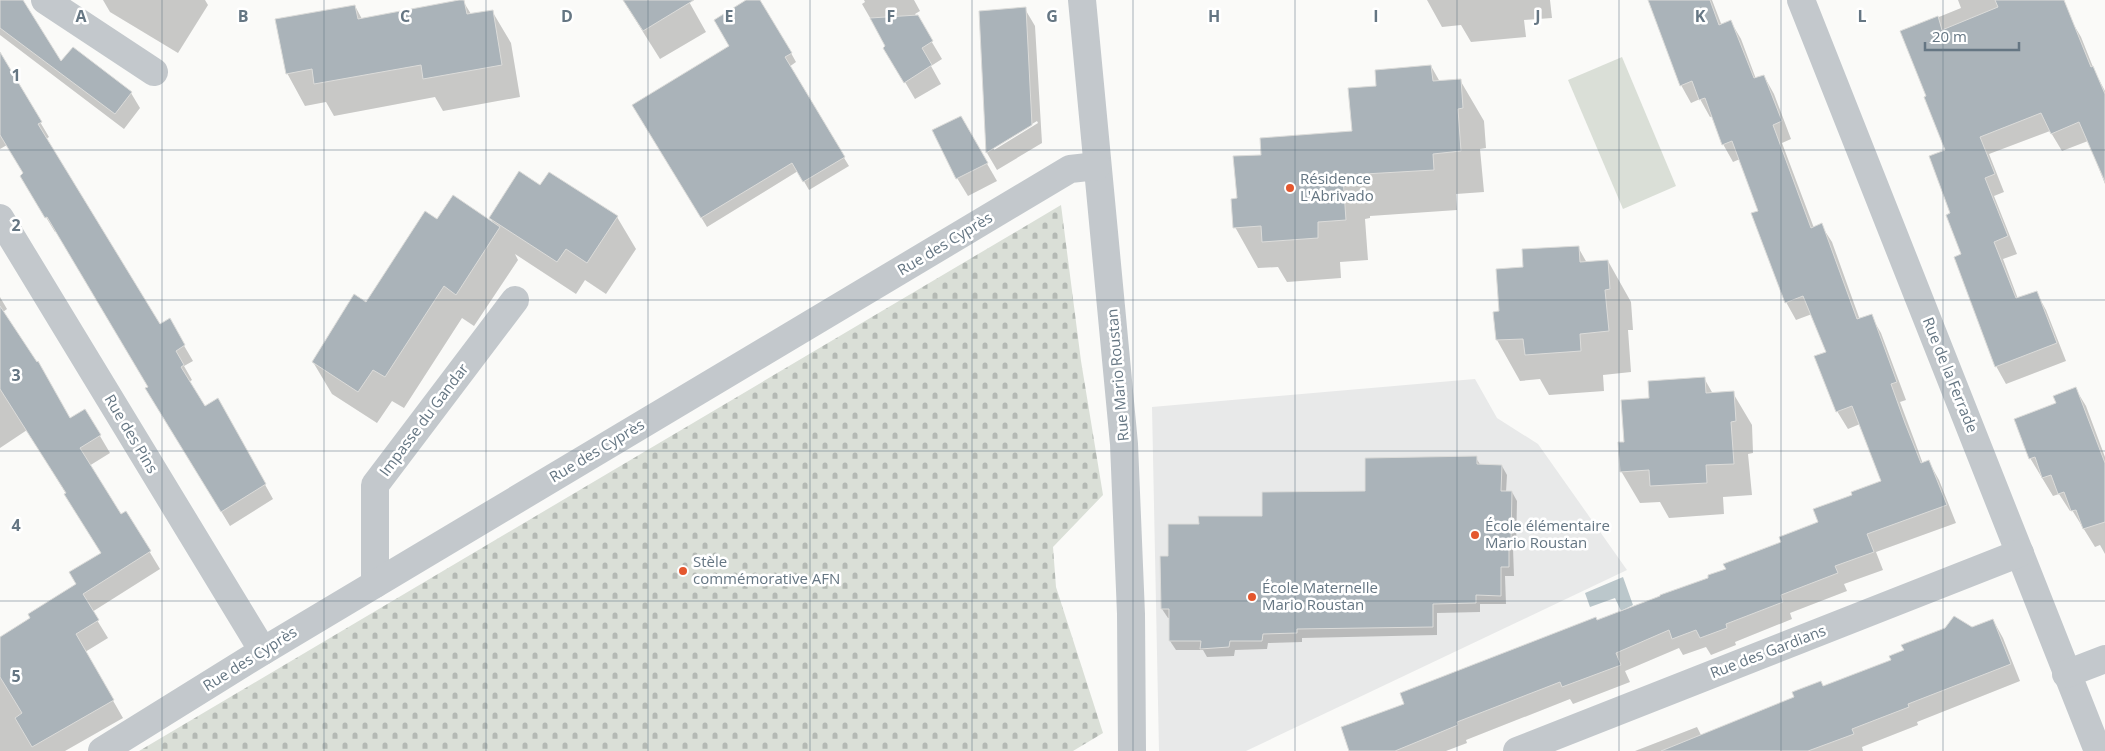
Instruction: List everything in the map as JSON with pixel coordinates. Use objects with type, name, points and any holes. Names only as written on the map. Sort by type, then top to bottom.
[{"type":"street","points":[[45,0],[154,72]]},
{"type":"street","name":"Rue Mario Roustan","points":[[1082,0],[1125,459],[1131,614],[1132,751]]},
{"type":"street","name":"Rue de la Ferrade","points":[[1801,0],[2098,751]]},
{"type":"street","name":"Rue des Cyprès","points":[[102,751],[263,650],[1070,169],[1097,166]]},
{"type":"street","name":"Rue des Pins","points":[[0,218],[263,650]]},
{"type":"street","name":"Impasse du Gandar","points":[[375,584],[375,485],[515,300]]},
{"type":"street","name":"Rue des Gardians","points":[[1516,751],[2020,553]]},
{"type":"street","points":[[2066,674],[2105,659]]},
{"type":"shaded area","points":[[1475,379],[1497,418],[1538,444],[1627,570],[1246,751],[1159,751],[1152,407]]},
{"type":"shaded area","points":[[1623,577],[1633,605],[1621,611],[1615,598],[1590,607],[1585,593]]},
{"type":"green space","points":[[1622,57],[1676,186],[1623,209],[1568,80]]},
{"type":"green space","points":[[1061,205],[1081,361],[1103,495],[1053,547],[1056,587],[1103,733],[1073,751],[139,751]]},
{"type":"building","points":[[0,0],[23,0],[61,61],[73,47],[132,92],[115,114],[0,28]]},
{"type":"building","points":[[464,0],[467,14],[493,10],[502,65],[423,79],[421,65],[314,84],[312,69],[286,74],[275,19],[355,5],[358,19]]},
{"type":"building","points":[[623,0],[694,0],[643,31]]},
{"type":"building","points":[[746,0],[760,0],[792,53],[785,57],[845,157],[803,182],[792,163],[701,218],[632,105],[729,46],[714,20]]},
{"type":"building","points":[[1648,0],[1710,0],[1719,25],[1731,20],[1754,78],[1764,75],[1782,121],[1773,125],[1811,228],[1822,223],[1857,319],[1872,314],[1897,382],[1891,384],[1905,423],[1921,463],[1929,460],[1947,505],[1867,534],[1874,552],[1835,566],[1838,573],[1781,595],[1783,602],[1726,624],[1727,628],[1700,638],[1696,630],[1672,639],[1669,630],[1616,653],[1621,665],[1562,687],[1560,682],[1457,722],[1458,725],[1395,751],[1349,751],[1341,727],[1404,704],[1400,693],[1596,617],[1597,620],[1708,578],[1708,575],[1726,569],[1723,564],[1781,542],[1779,537],[1818,522],[1813,509],[1852,495],[1851,492],[1881,481],[1852,406],[1836,412],[1814,356],[1826,352],[1803,296],[1785,303],[1751,213],[1758,211],[1732,141],[1722,145],[1705,98],[1699,100],[1692,81],[1680,86]]},
{"type":"building","points":[[1995,0],[2064,0],[2091,67],[2093,66],[2105,94],[2105,182],[2079,122],[2051,134],[2041,113],[1980,137],[1995,174],[1985,178],[2008,236],[1994,242],[2016,298],[2037,291],[2057,343],[1995,367],[1954,257],[1961,254],[1946,215],[1950,213],[1929,156],[1945,150],[1900,31],[1938,16],[1942,30],[1998,7]]},
{"type":"building","points":[[1026,7],[1032,125],[986,153],[979,11]]},
{"type":"building","points":[[918,15],[933,41],[922,48],[932,65],[904,83],[883,48],[885,46],[870,18]]},
{"type":"building","points":[[0,52],[42,122],[38,124],[160,324],[170,318],[185,345],[176,351],[184,365],[181,367],[205,406],[218,398],[266,484],[221,512],[145,388],[148,387],[47,217],[45,218],[20,176],[23,173],[0,135]]},
{"type":"building","points":[[1431,65],[1433,81],[1461,79],[1463,108],[1458,109],[1461,151],[1433,154],[1434,170],[1347,175],[1347,178],[1343,178],[1346,220],[1318,222],[1318,238],[1262,242],[1261,226],[1233,228],[1231,199],[1237,198],[1233,156],[1261,155],[1260,138],[1352,131],[1348,88],[1376,86],[1375,70]]},
{"type":"building","points":[[961,116],[988,163],[956,179],[932,130]]},
{"type":"building","points":[[519,171],[540,185],[549,172],[618,216],[587,263],[566,249],[557,262],[489,218]]},
{"type":"building","points":[[453,195],[500,227],[456,295],[444,286],[385,377],[373,370],[358,392],[312,362],[354,294],[366,302],[425,211],[437,219]]},
{"type":"building","points":[[1579,246],[1580,262],[1608,260],[1610,289],[1605,290],[1609,331],[1580,334],[1581,351],[1525,355],[1523,339],[1496,340],[1493,312],[1499,311],[1496,269],[1523,267],[1522,249]]},
{"type":"building","points":[[0,306],[38,361],[70,418],[85,409],[101,435],[80,448],[121,514],[126,511],[151,551],[83,594],[99,620],[76,634],[114,700],[32,747],[15,718],[22,713],[0,677],[0,637],[30,618],[28,614],[76,584],[69,572],[101,553],[64,494],[66,493],[0,389]]},
{"type":"building","points":[[1705,377],[1706,393],[1734,391],[1736,421],[1731,422],[1734,464],[1706,465],[1707,483],[1650,486],[1649,470],[1620,472],[1618,442],[1624,442],[1621,400],[1649,398],[1648,381]]},
{"type":"building","points":[[2076,387],[2105,463],[2105,522],[2083,529],[2076,510],[2071,511],[2064,492],[2058,494],[2051,475],[2042,478],[2035,457],[2029,459],[2014,419],[2056,403],[2053,396]]},
{"type":"building","points":[[1477,456],[1477,464],[1502,465],[1501,491],[1512,491],[1509,567],[1501,567],[1501,596],[1476,595],[1476,603],[1433,604],[1433,627],[1297,629],[1297,633],[1263,634],[1262,641],[1230,641],[1229,647],[1200,649],[1201,641],[1169,641],[1169,609],[1161,609],[1160,556],[1168,556],[1168,524],[1199,524],[1198,516],[1262,516],[1262,492],[1365,491],[1365,458]]},
{"type":"building","points":[[1954,616],[1972,627],[1993,619],[2011,664],[1908,704],[1909,707],[1852,729],[1854,734],[1808,751],[1661,751],[1794,697],[1792,692],[1821,681],[1823,686],[1891,660],[1889,656],[1904,650],[1901,645],[1945,628]]},
{"type":"place","name":"Résidence L'Abrivado","points":[[1290,188]]},
{"type":"place","name":"École élémentaire Mario Roustan","points":[[1475,535]]},
{"type":"place","name":"Stèle commémorative AFN","points":[[683,571]]},
{"type":"place","name":"École Maternelle Mario Roustan","points":[[1252,597]]}]
